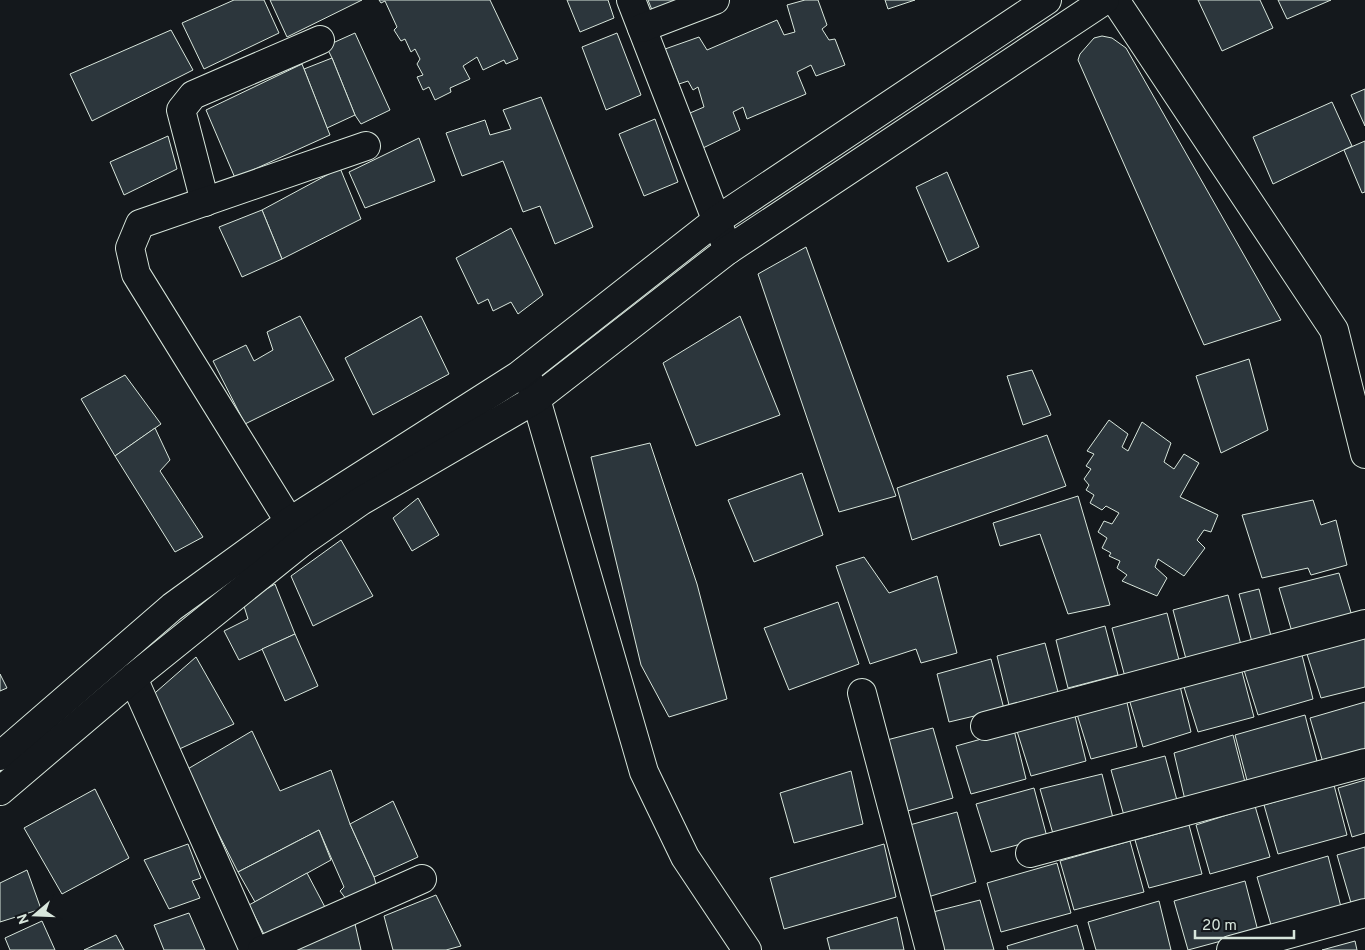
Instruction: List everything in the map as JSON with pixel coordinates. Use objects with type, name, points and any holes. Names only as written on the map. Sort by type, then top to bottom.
[{"type":"street","points":[[631,0],[728,250]]},
{"type":"street","points":[[642,28],[715,0]]},
{"type":"street","points":[[0,756],[172,607],[295,532],[526,371],[717,220],[1047,0]]},
{"type":"street","points":[[0,791],[133,678],[295,532],[361,501],[536,399],[728,250],[1105,0]]},
{"type":"street","points":[[1115,0],[1334,330],[1365,454]]},
{"type":"street","points":[[206,202],[182,110],[193,95],[320,40]]},
{"type":"street","points":[[295,532],[136,274],[130,248],[140,224],[366,146]]},
{"type":"street","points":[[526,371],[536,399],[644,772],[685,858],[746,950]]},
{"type":"street","points":[[985,726],[1365,624]]},
{"type":"street","points":[[133,678],[254,950]]},
{"type":"street","points":[[862,693],[930,950]]},
{"type":"street","points":[[1030,853],[1365,763]]},
{"type":"street","points":[[262,950],[422,879]]},
{"type":"street","points":[[1231,950],[1365,913]]},
{"type":"building","points":[[234,0],[264,0],[279,33],[204,69],[182,23]]},
{"type":"building","points":[[270,0],[362,0],[287,37]]},
{"type":"building","points":[[379,0],[490,0],[518,59],[506,64],[504,60],[483,70],[477,57],[463,66],[470,79],[450,88],[451,92],[435,100],[429,87],[423,90],[417,77],[423,75],[417,64],[420,59],[415,49],[411,52],[405,39],[401,41],[394,30],[397,27],[385,1],[381,3]]},
{"type":"building","points":[[567,0],[608,0],[614,18],[580,32]]},
{"type":"building","points":[[648,0],[679,0],[652,10]]},
{"type":"building","points":[[805,0],[818,0],[827,25],[822,29],[829,40],[835,39],[845,65],[816,76],[811,65],[797,72],[806,94],[747,119],[743,107],[733,112],[740,130],[703,148],[690,113],[704,107],[698,87],[693,90],[688,81],[679,84],[665,49],[699,37],[707,50],[777,20],[784,35],[795,32],[787,5]]},
{"type":"building","points":[[885,0],[915,0],[888,9]]},
{"type":"building","points":[[1198,0],[1260,0],[1273,28],[1222,51]]},
{"type":"building","points":[[1278,0],[1331,0],[1287,19]]},
{"type":"building","points":[[171,30],[193,70],[92,121],[70,74]]},
{"type":"building","points":[[355,33],[390,110],[361,124],[355,115],[326,46]]},
{"type":"building","points":[[617,33],[641,95],[606,110],[582,47]]},
{"type":"building","points":[[1102,36],[1112,38],[1126,48],[1281,320],[1204,345],[1078,60],[1080,54],[1094,38]]},
{"type":"building","points":[[332,58],[355,115],[327,128],[304,69]]},
{"type":"building","points":[[302,64],[330,135],[235,178],[206,110]]},
{"type":"building","points":[[1365,89],[1365,126],[1351,95]]},
{"type":"building","points":[[541,97],[593,227],[555,244],[540,206],[523,212],[503,161],[462,176],[446,133],[485,120],[490,135],[511,129],[503,110]]},
{"type":"building","points":[[1332,102],[1352,146],[1273,184],[1253,137]]},
{"type":"building","points":[[655,119],[678,182],[644,196],[619,134]]},
{"type":"building","points":[[168,136],[177,169],[124,195],[110,162]]},
{"type":"building","points":[[419,138],[435,181],[365,208],[349,172]]},
{"type":"building","points":[[1365,141],[1365,192],[1362,193],[1344,150]]},
{"type":"building","points":[[340,168],[361,219],[282,259],[262,210]]},
{"type":"building","points":[[947,172],[979,247],[948,262],[916,187]]},
{"type":"building","points":[[262,210],[282,259],[242,277],[219,227]]},
{"type":"building","points":[[511,228],[543,295],[518,314],[511,302],[493,311],[488,299],[478,304],[456,258]]},
{"type":"building","points":[[806,247],[896,496],[839,512],[758,274]]},
{"type":"building","points":[[300,316],[334,380],[245,424],[213,361],[246,345],[254,361],[273,350],[267,332]]},
{"type":"building","points":[[421,316],[449,374],[373,415],[345,358]]},
{"type":"building","points":[[740,316],[780,415],[696,446],[663,363]]},
{"type":"building","points":[[1249,359],[1268,430],[1221,453],[1196,376]]},
{"type":"building","points":[[1032,370],[1051,415],[1023,425],[1007,376]]},
{"type":"building","points":[[125,375],[161,424],[115,456],[81,399]]},
{"type":"building","points":[[1109,420],[1128,434],[1122,447],[1128,451],[1142,422],[1171,443],[1164,462],[1174,469],[1184,454],[1199,463],[1180,497],[1218,515],[1211,532],[1204,530],[1197,540],[1205,548],[1184,576],[1158,559],[1155,567],[1167,578],[1157,596],[1122,581],[1127,575],[1117,568],[1120,561],[1109,556],[1111,553],[1102,548],[1107,538],[1098,532],[1104,521],[1112,524],[1119,513],[1106,506],[1102,510],[1090,503],[1094,495],[1086,490],[1089,485],[1084,479],[1091,469],[1086,466],[1094,454],[1087,451]]},
{"type":"building","points":[[155,428],[170,460],[160,471],[203,537],[175,552],[115,456]]},
{"type":"building","points":[[1047,435],[1066,486],[912,540],[897,488]]},
{"type":"building","points":[[650,443],[697,584],[727,699],[669,717],[641,665],[591,457]]},
{"type":"building","points":[[802,473],[823,535],[754,562],[728,500]]},
{"type":"building","points":[[1078,496],[1110,605],[1068,614],[1040,534],[1000,546],[993,523]]},
{"type":"building","points":[[418,498],[439,535],[412,551],[393,518]]},
{"type":"building","points":[[1313,500],[1321,525],[1336,520],[1347,565],[1311,575],[1308,568],[1262,578],[1242,515]]},
{"type":"building","points":[[341,540],[373,596],[313,626],[291,576]]},
{"type":"building","points":[[864,557],[889,593],[937,576],[957,653],[921,663],[916,649],[870,664],[836,566]]},
{"type":"building","points":[[1339,573],[1352,616],[1292,632],[1279,588]]},
{"type":"building","points":[[275,584],[295,634],[239,660],[224,631],[248,619],[243,603]]},
{"type":"building","points":[[1259,589],[1271,636],[1252,642],[1239,594]]},
{"type":"building","points":[[1228,595],[1241,645],[1186,659],[1173,610]]},
{"type":"building","points":[[838,602],[859,664],[789,690],[764,628]]},
{"type":"building","points":[[1167,613],[1180,664],[1125,677],[1112,628]]},
{"type":"building","points":[[1105,626],[1118,675],[1068,688],[1056,640]]},
{"type":"building","points":[[295,634],[318,686],[285,701],[262,649]]},
{"type":"building","points":[[1364,635],[1365,687],[1321,698],[1306,651]]},
{"type":"building","points":[[1045,643],[1058,692],[1009,705],[997,656]]},
{"type":"building","points":[[1301,651],[1313,699],[1258,715],[1243,667]]},
{"type":"building","points":[[196,657],[234,724],[175,751],[148,699]]},
{"type":"building","points":[[991,659],[1004,709],[949,722],[937,674]]},
{"type":"building","points":[[1241,668],[1254,717],[1198,732],[1183,684]]},
{"type":"building","points":[[0,674],[7,688],[0,691]]},
{"type":"building","points":[[1180,686],[1191,732],[1143,747],[1129,699]]},
{"type":"building","points":[[1126,698],[1137,747],[1091,759],[1076,711]]},
{"type":"building","points":[[1365,702],[1365,756],[1324,766],[1310,718]]},
{"type":"building","points":[[1074,712],[1086,761],[1031,776],[1016,728]]},
{"type":"building","points":[[1305,715],[1318,765],[1248,784],[1235,735]]},
{"type":"building","points":[[933,728],[953,798],[904,812],[883,741]]},
{"type":"building","points":[[1014,730],[1026,779],[971,794],[956,746]]},
{"type":"building","points":[[252,731],[280,791],[331,770],[350,824],[376,884],[346,899],[340,891],[344,887],[319,830],[238,872],[186,770]]},
{"type":"building","points":[[1233,735],[1246,786],[1185,800],[1174,753]]},
{"type":"building","points":[[1165,756],[1178,804],[1125,819],[1111,770]]},
{"type":"building","points":[[851,771],[863,824],[794,843],[780,793]]},
{"type":"building","points":[[1102,774],[1114,822],[1054,837],[1040,789]]},
{"type":"building","points":[[1365,780],[1365,833],[1352,837],[1338,788]]},
{"type":"building","points":[[1334,785],[1347,835],[1278,854],[1264,805]]},
{"type":"building","points":[[1034,788],[1047,837],[991,852],[976,804]]},
{"type":"building","points":[[95,789],[129,858],[62,894],[24,828]]},
{"type":"building","points":[[393,801],[418,857],[374,877],[350,824]]},
{"type":"building","points":[[1255,806],[1270,857],[1210,874],[1196,825]]},
{"type":"building","points":[[957,812],[976,882],[928,897],[906,826]]},
{"type":"building","points":[[1189,825],[1202,874],[1149,888],[1135,840]]},
{"type":"building","points":[[319,830],[331,860],[255,902],[238,872]]},
{"type":"building","points":[[1130,841],[1144,892],[1074,910],[1060,861]]},
{"type":"building","points":[[188,844],[201,878],[192,881],[200,898],[169,909],[144,860]]},
{"type":"building","points":[[884,844],[896,897],[784,929],[770,878]]},
{"type":"building","points":[[1365,847],[1365,900],[1351,903],[1337,855]]},
{"type":"building","points":[[1328,856],[1341,907],[1271,925],[1257,877]]},
{"type":"building","points":[[1057,863],[1071,913],[1001,932],[987,883]]},
{"type":"building","points":[[27,870],[41,909],[0,922],[0,883]]},
{"type":"building","points":[[307,873],[327,911],[268,942],[249,905]]},
{"type":"building","points":[[1245,881],[1258,931],[1188,950],[1174,901]]},
{"type":"building","points":[[436,895],[461,946],[446,950],[393,950],[384,916]]},
{"type":"building","points":[[980,900],[994,950],[940,950],[929,913]]},
{"type":"building","points":[[1159,901],[1171,950],[1096,950],[1088,922]]},
{"type":"building","points":[[189,913],[205,950],[164,950],[154,925]]},
{"type":"building","points":[[897,917],[904,950],[830,950],[827,938]]},
{"type":"building","points":[[42,921],[55,950],[10,950],[5,938]]},
{"type":"building","points":[[355,924],[361,950],[293,950],[326,937],[326,930]]},
{"type":"building","points":[[1077,925],[1084,950],[1008,950],[1007,946]]},
{"type":"building","points":[[116,935],[124,950],[84,950]]},
{"type":"building","points":[[1355,941],[1357,950],[1322,950]]}]
